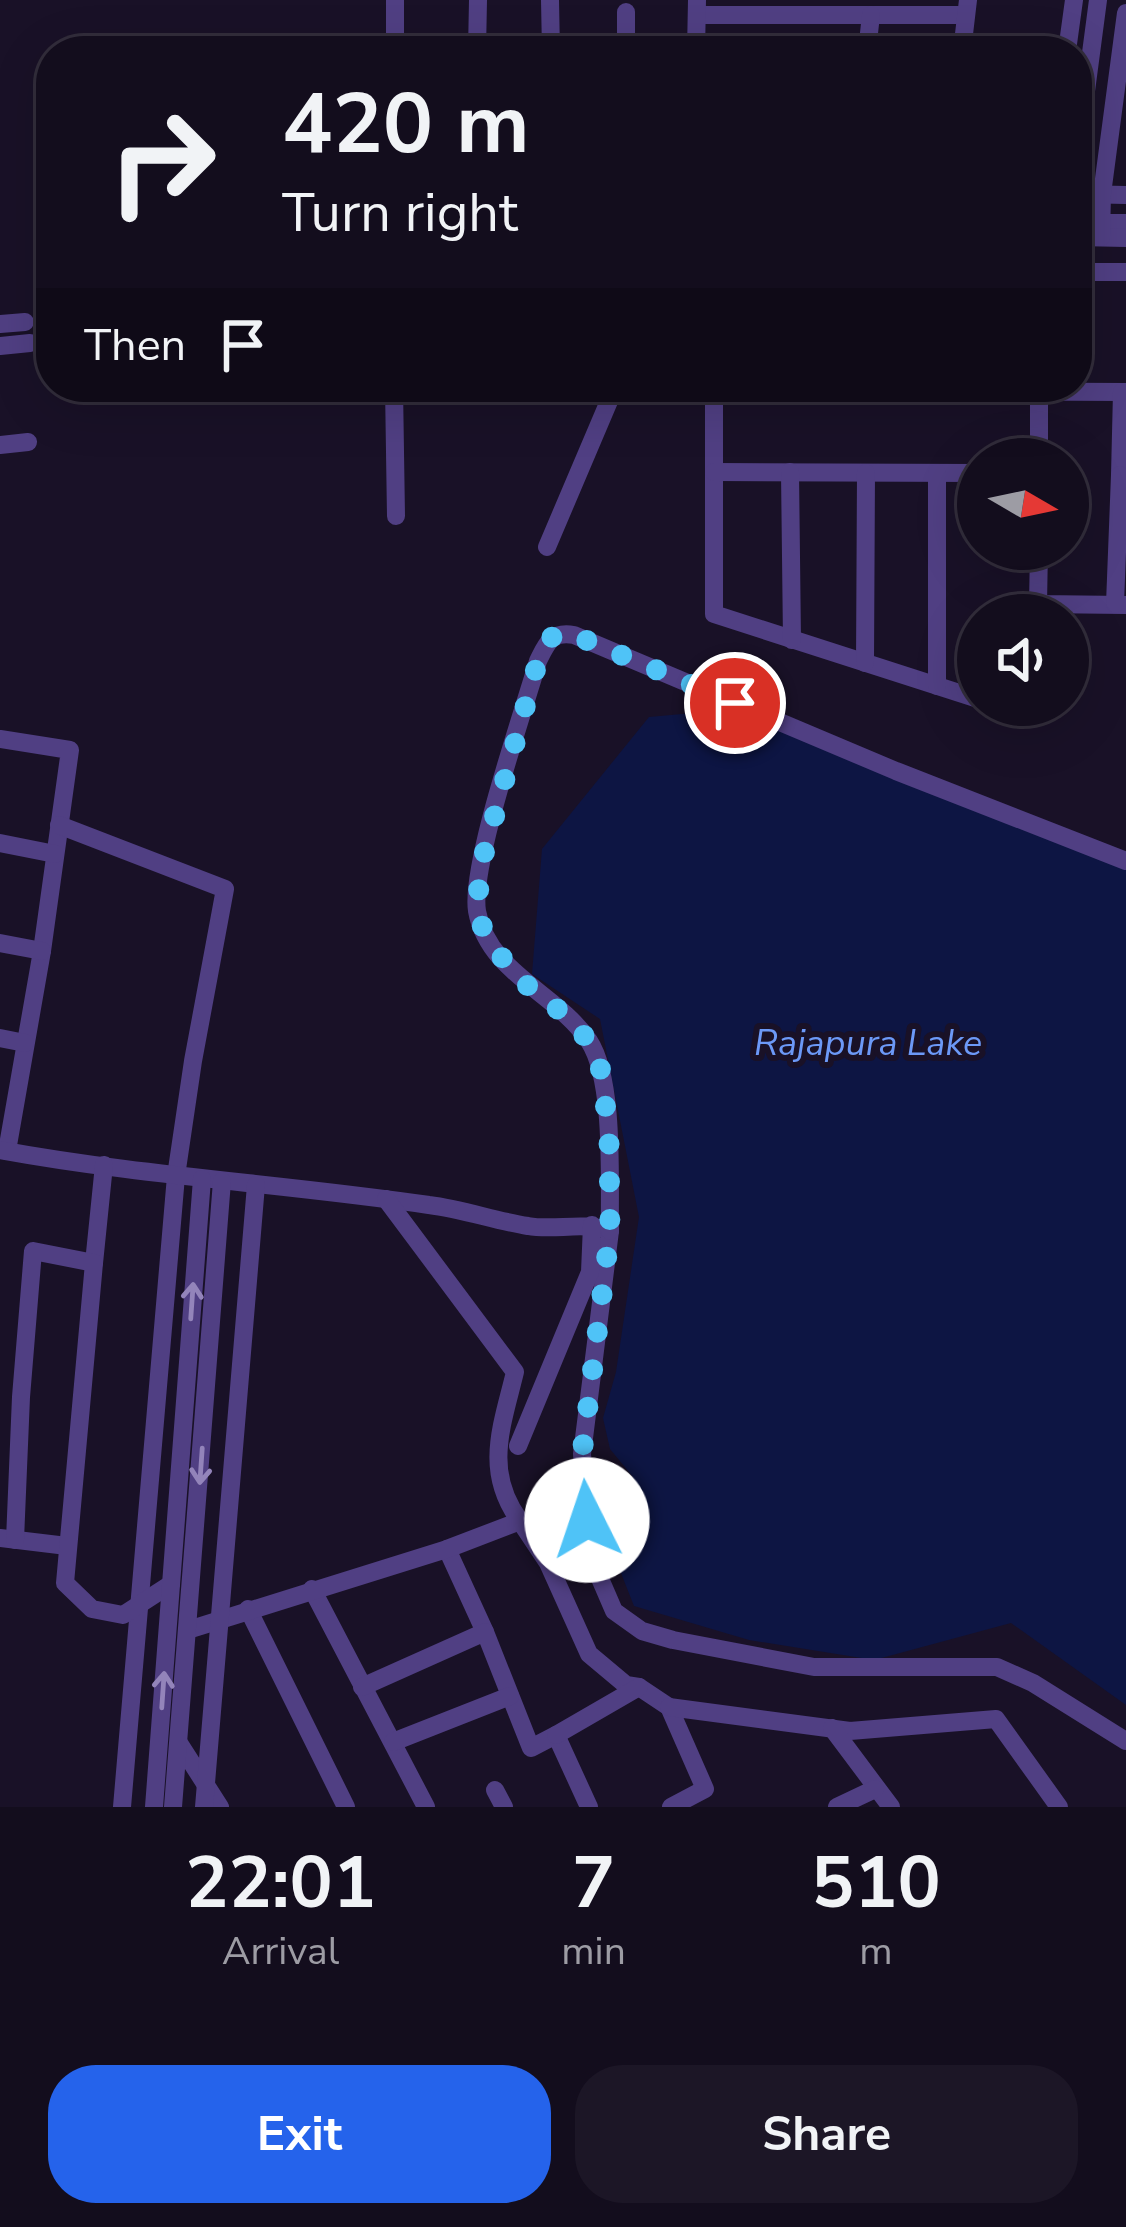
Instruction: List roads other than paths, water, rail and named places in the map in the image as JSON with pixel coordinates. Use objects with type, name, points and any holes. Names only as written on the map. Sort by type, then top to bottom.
[{"type":"street","points":[[394,36],[395,0]]},
{"type":"street","points":[[477,36],[478,0]]},
{"type":"street","points":[[550,0],[551,36]]},
{"type":"street","points":[[1069,36],[1074,0]]},
{"type":"street","points":[[1092,45],[1098,0]]},
{"type":"street","points":[[697,8],[871,15],[967,8]]},
{"type":"street","points":[[626,12],[626,36]]},
{"type":"street","points":[[1100,230],[1126,13]]},
{"type":"street","points":[[869,36],[871,15]]},
{"type":"street","points":[[1092,194],[1126,195]]},
{"type":"street","points":[[1092,233],[1126,224]]},
{"type":"street","points":[[1092,228],[1126,238]]},
{"type":"street","points":[[1092,272],[1126,272]]},
{"type":"street","points":[[0,324],[25,322]]},
{"type":"street","points":[[0,346],[30,343]]},
{"type":"street","points":[[1089,607],[1121,605],[1123,475],[1124,392],[1092,391]]},
{"type":"street","points":[[394,402],[397,516]]},
{"type":"street","points":[[547,547],[609,402]]},
{"type":"street","points":[[714,402],[714,614],[957,692]]},
{"type":"street","points":[[1039,438],[1040,402]]},
{"type":"street","points":[[0,445],[28,442]]},
{"type":"street","points":[[714,472],[957,473]]},
{"type":"street","points":[[790,472],[792,640]]},
{"type":"street","points":[[865,663],[866,473]]},
{"type":"street","points":[[937,473],[937,686]]},
{"type":"street","points":[[1126,861],[560,632],[549,639],[538,661],[484,854],[476,908],[487,940],[523,982],[590,1042],[602,1073],[609,1140],[582,1454],[589,1553],[614,1611],[642,1631],[673,1640],[814,1667],[997,1667],[1033,1683],[1126,1741]]},
{"type":"street","points":[[0,739],[70,750],[42,951],[3,1151],[386,1199],[481,1213],[530,1227],[601,1228]]},
{"type":"street","points":[[59,826],[224,889],[176,1176],[122,1807]]},
{"type":"street","points":[[0,843],[56,854]]},
{"type":"street","points":[[0,943],[42,951]]},
{"type":"street","points":[[0,1038],[25,1043]]},
{"type":"street","points":[[104,1165],[65,1582],[92,1609],[123,1616],[171,1584]]},
{"type":"street","points":[[154,1807],[171,1584],[212,1180]]},
{"type":"street","points":[[173,1807],[188,1630],[212,1180]]},
{"type":"street","points":[[204,1807],[256,1185]]},
{"type":"street","points":[[386,1199],[514,1372],[495,1460],[508,1505],[548,1562],[589,1654],[626,1685],[639,1687],[669,1707],[850,1731],[995,1720],[1059,1807]]},
{"type":"street","points":[[518,1446],[590,1272],[601,1228]]},
{"type":"street","points":[[67,1546],[8,1539],[33,1251],[94,1263]]},
{"type":"street","points":[[0,1408],[21,1397]]},
{"type":"street","points":[[188,1630],[447,1549],[520,1521]]},
{"type":"street","points":[[447,1549],[531,1748],[639,1687]]},
{"type":"street","points":[[312,1588],[426,1807]]},
{"type":"street","points":[[248,1609],[346,1807]]},
{"type":"street","points":[[362,1687],[485,1633]]},
{"type":"street","points":[[393,1742],[510,1696]]},
{"type":"street","points":[[669,1707],[716,1807]]},
{"type":"street","points":[[832,1728],[891,1807]]},
{"type":"street","points":[[556,1735],[589,1807]]},
{"type":"street","points":[[178,1743],[220,1807]]},
{"type":"street","points":[[671,1807],[705,1789]]},
{"type":"street","points":[[837,1807],[875,1789]]},
{"type":"water","name":"Rajapura Lake","points":[[759,707],[953,793],[1126,852],[1126,1705],[1011,1623],[874,1660],[749,1640],[634,1606],[615,1558],[633,1477],[610,1449],[603,1418],[616,1372],[639,1217],[600,1019],[532,974],[542,849],[649,717]]}]
